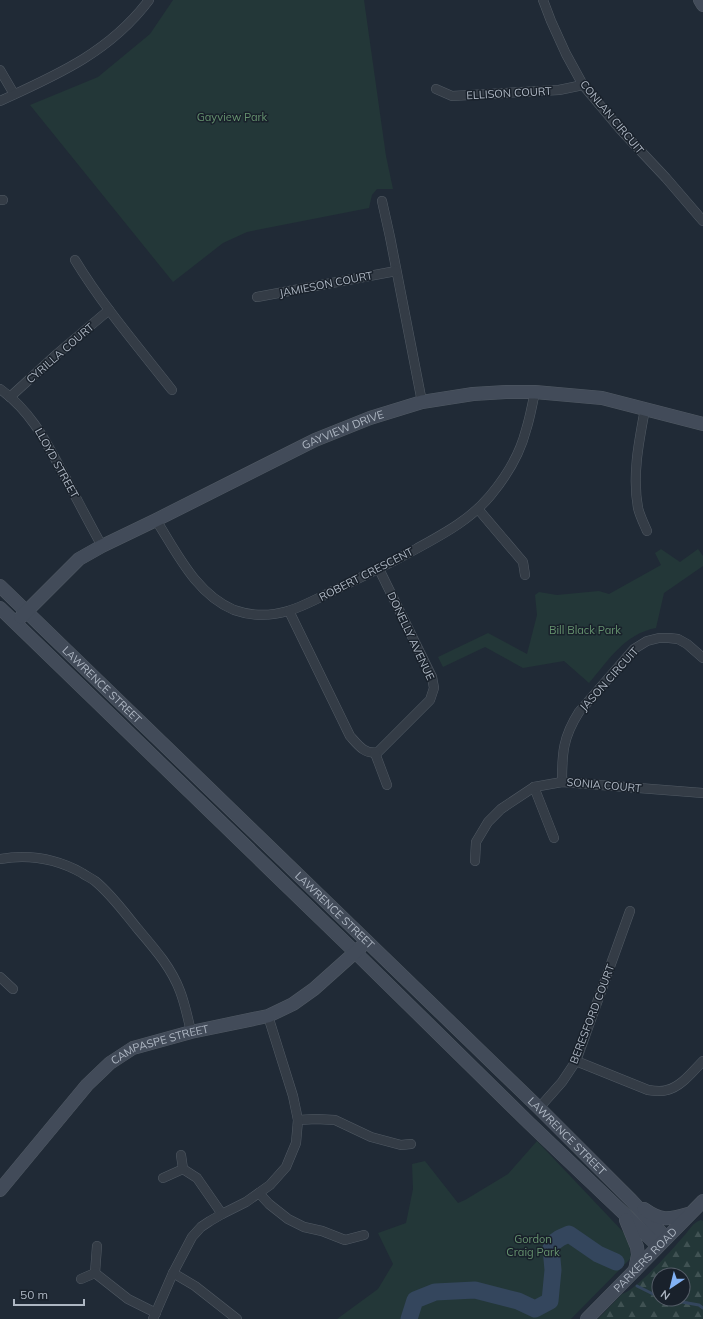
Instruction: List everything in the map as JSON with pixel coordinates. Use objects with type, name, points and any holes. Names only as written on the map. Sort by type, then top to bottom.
[{"type":"main road","points":[[700,0],[703,5]]},
{"type":"main road","name":"GAYVIEW DRIVE","points":[[16,622],[79,559],[102,546],[315,440],[370,418],[422,402],[473,394],[535,392],[592,397],[703,424]]},
{"type":"main road","name":"LAWRENCE STREET","points":[[0,586],[539,1108],[631,1200],[662,1242]]},
{"type":"main road","name":"LAWRENCE STREET","points":[[0,608],[529,1123],[621,1211],[662,1242]]},
{"type":"main road","name":"CAMPASPE STREET","points":[[0,1190],[87,1085],[110,1063],[133,1048],[192,1032],[268,1016],[292,1004],[314,989],[367,942]]},
{"type":"main road","points":[[529,1123],[539,1108]]},
{"type":"main road","points":[[631,1200],[659,1218],[669,1220],[690,1214]]},
{"type":"main road","name":"PARKERS ROAD","points":[[587,1319],[703,1201]]},
{"type":"main road","points":[[621,1211],[633,1235],[637,1247],[638,1254],[635,1270]]},
{"type":"street","points":[[0,101],[52,77],[88,56],[118,35],[149,0]]},
{"type":"street","name":"CONLAN CIRCUIT","points":[[543,0],[557,34],[583,85],[620,129],[666,178],[703,221]]},
{"type":"street","points":[[0,70],[14,94]]},
{"type":"street","name":"ELLISON COURT","points":[[436,89],[452,96],[559,90],[583,85]]},
{"type":"street","points":[[382,202],[422,402]]},
{"type":"street","points":[[75,260],[88,282],[172,390]]},
{"type":"street","name":"JAMIESON COURT","points":[[257,297],[396,271]]},
{"type":"street","name":"CYRILLA COURT","points":[[10,397],[57,354],[109,310]]},
{"type":"street","name":"LLOYD STREET","points":[[0,389],[32,419],[44,437],[102,546]]},
{"type":"street","name":"ROBERT CRESCENT","points":[[156,520],[194,579],[218,602],[235,610],[249,613],[267,615],[289,611],[379,569],[448,532],[478,509],[504,477],[516,457],[526,432],[535,392]]},
{"type":"street","points":[[645,409],[637,452],[637,486],[638,509],[647,531]]},
{"type":"street","points":[[478,509],[523,562],[525,576]]},
{"type":"street","name":"DONELLY AVENUE","points":[[375,753],[381,750],[430,700],[434,688],[432,677],[379,569]]},
{"type":"street","points":[[289,611],[350,736],[365,751],[375,753],[387,785]]},
{"type":"street","name":"JASON CIRCUIT","points":[[562,782],[562,753],[568,732],[573,722],[579,712],[634,649],[659,638],[678,639],[687,644],[703,658]]},
{"type":"street","name":"SONIA COURT","points":[[475,860],[476,842],[488,822],[501,809],[534,786],[562,782],[703,793]]},
{"type":"street","points":[[534,786],[554,838]]},
{"type":"street","points":[[0,859],[12,857],[34,857],[55,861],[94,880],[120,907],[154,948],[168,968],[180,991],[192,1032]]},
{"type":"street","name":"BERESFORD COURT","points":[[539,1108],[562,1082],[576,1061],[630,911]]},
{"type":"street","points":[[0,976],[13,989]]},
{"type":"street","points":[[95,1273],[128,1300],[154,1316],[173,1273],[192,1237],[201,1227],[246,1202],[270,1185],[286,1167],[296,1143],[298,1120],[293,1096],[268,1016]]},
{"type":"street","points":[[576,1061],[648,1090],[657,1091],[668,1090],[676,1086],[703,1061]]},
{"type":"street","points":[[298,1120],[335,1120],[371,1137],[401,1145],[411,1144]]},
{"type":"street","points":[[180,1155],[183,1169],[197,1178],[222,1214]]},
{"type":"street","points":[[163,1178],[183,1169]]},
{"type":"street","points":[[259,1193],[269,1204],[288,1219],[304,1227],[322,1231],[345,1240],[364,1235]]},
{"type":"street","points":[[95,1273],[97,1246]]},
{"type":"street","points":[[81,1279],[95,1273]]},
{"type":"street","points":[[173,1273],[195,1286],[237,1319]]},
{"type":"green space","name":"Gayview Park","points":[[173,0],[364,0],[386,156],[393,189],[377,189],[372,195],[369,208],[247,232],[223,243],[173,282],[30,105],[98,77],[150,34]]},
{"type":"green space","name":"Bill Black Park","points":[[661,549],[680,562],[698,549],[703,556],[703,566],[664,593],[656,628],[645,631],[626,642],[618,649],[589,683],[564,661],[523,668],[485,647],[443,667],[438,657],[488,633],[527,654],[537,615],[535,595],[539,592],[557,595],[599,591],[609,594],[661,565],[655,553]]},
{"type":"green space","name":"Gordon Craig Park","points":[[537,1141],[628,1237],[631,1258],[571,1319],[337,1319],[378,1289],[393,1264],[378,1233],[406,1223],[413,1189],[412,1164],[425,1161],[458,1203],[508,1174]]},
{"type":"green space","points":[[698,1221],[703,1221],[703,1319],[598,1319],[622,1294],[636,1286],[651,1272],[651,1307],[691,1307],[691,1267],[656,1267]]},
{"type":"waterway","points":[[409,1319],[415,1300],[435,1292],[475,1290],[518,1301],[535,1309],[550,1301],[553,1270],[551,1248],[553,1243],[569,1234],[598,1254],[616,1262]]},
{"type":"waterway","points":[[637,1286],[651,1293]]},
{"type":"waterway","points":[[691,1304],[699,1305],[703,1308]]}]
